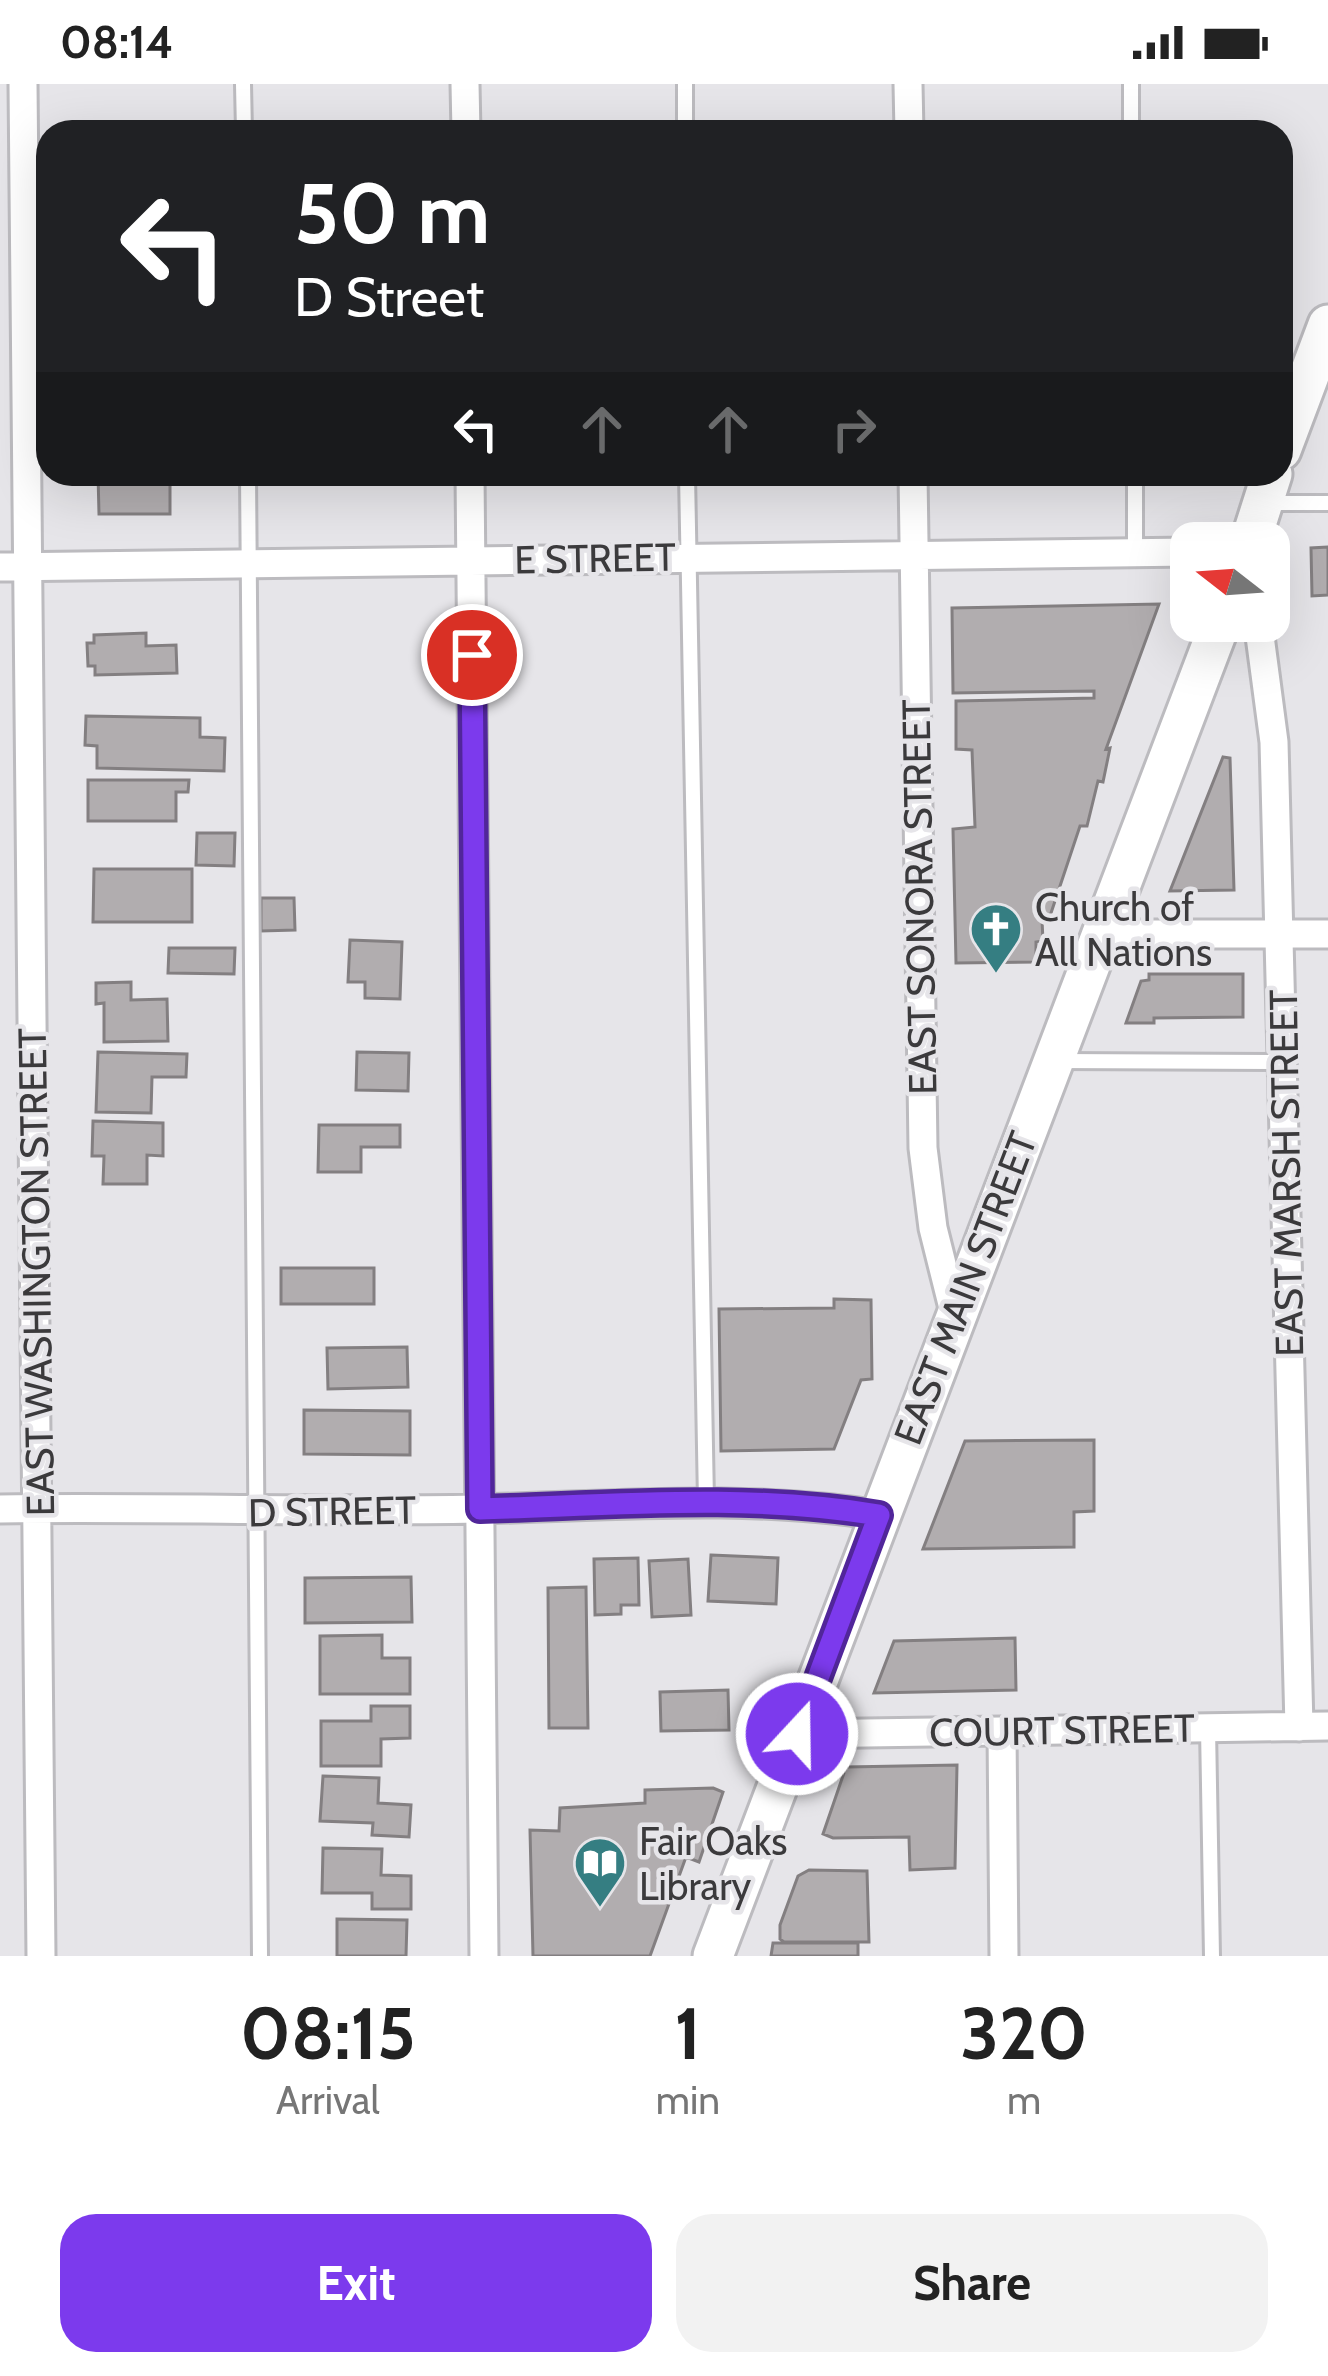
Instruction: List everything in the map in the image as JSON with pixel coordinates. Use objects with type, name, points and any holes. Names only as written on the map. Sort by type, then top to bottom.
[{"type":"main road","points":[[1293,418],[1328,325]]},
{"type":"main road","points":[[1257,522],[1267,489]]},
{"type":"main road","name":"EAST MAIN STREET","points":[[713,1956],[1213,642]]},
{"type":"street","name":"EAST WASHINGTON STREET","points":[[23,84],[41,1956]]},
{"type":"street","points":[[465,84],[466,120]]},
{"type":"street","points":[[908,84],[909,120]]},
{"type":"street","points":[[470,486],[484,1956]]},
{"type":"street","name":"EAST SONORA STREET","points":[[913,486],[923,1148],[933,1228],[955,1316]]},
{"type":"street","name":"E STREET","points":[[0,567],[1170,552]]},
{"type":"street","name":"EAST MARSH STREET","points":[[1261,642],[1274,742],[1299,1727]]},
{"type":"street","points":[[1099,934],[1328,934]]},
{"type":"street","name":"D STREET","points":[[0,1509],[255,1512],[706,1501],[817,1505],[879,1515]]},
{"type":"street","name":"COURT STREET","points":[[797,1734],[1328,1726]]},
{"type":"street","points":[[1002,1731],[1004,1956]]},
{"type":"lane","points":[[243,84],[244,120]]},
{"type":"lane","points":[[685,84],[685,120]]},
{"type":"lane","points":[[1131,84],[1131,120]]},
{"type":"lane","points":[[248,486],[260,1956]]},
{"type":"lane","points":[[687,486],[706,1501]]},
{"type":"lane","points":[[1135,486],[1135,552]]},
{"type":"lane","points":[[1267,489],[1328,503]]},
{"type":"lane","points":[[1051,1061],[1284,1062]]},
{"type":"lane","points":[[1208,1728],[1212,1956]]},
{"type":"building","points":[[98,486],[170,486],[170,514],[99,514]]},
{"type":"building","points":[[1328,547],[1328,595],[1312,596],[1311,548]]},
{"type":"building","points":[[1159,604],[1106,749],[1110,748],[1103,782],[1098,781],[1087,826],[1080,826],[1048,922],[1042,920],[1043,941],[1036,942],[1036,962],[956,963],[953,829],[975,827],[972,750],[956,749],[956,701],[1094,698],[1094,691],[953,693],[952,608]]},
{"type":"building","points":[[146,633],[146,646],[176,645],[177,673],[95,675],[95,666],[88,666],[87,643],[94,643],[94,635]]},
{"type":"building","points":[[86,716],[200,718],[200,737],[225,738],[224,771],[97,768],[97,746],[85,745]]},
{"type":"building","points":[[1223,757],[1230,758],[1234,890],[1170,891]]},
{"type":"building","points":[[88,780],[189,780],[188,792],[176,792],[176,821],[88,821]]},
{"type":"building","points":[[197,833],[235,833],[234,866],[196,865]]},
{"type":"building","points":[[94,869],[192,869],[192,922],[93,922]]},
{"type":"building","points":[[261,898],[294,898],[295,930],[261,931]]},
{"type":"building","points":[[350,940],[402,942],[400,999],[365,998],[365,982],[348,982]]},
{"type":"building","points":[[169,948],[235,948],[234,974],[168,973]]},
{"type":"building","points":[[1149,974],[1243,974],[1243,1017],[1126,1023],[1141,981],[1149,980]]},
{"type":"building","points":[[131,982],[131,1000],[167,999],[168,1041],[104,1042],[104,1003],[96,1004],[96,983]]},
{"type":"building","points":[[98,1052],[187,1054],[186,1077],[152,1077],[151,1113],[96,1112]]},
{"type":"building","points":[[357,1052],[409,1053],[408,1091],[356,1090]]},
{"type":"building","points":[[93,1121],[163,1123],[163,1156],[147,1155],[147,1184],[103,1184],[104,1156],[92,1156]]},
{"type":"building","points":[[319,1125],[400,1125],[400,1147],[361,1147],[361,1172],[318,1172]]},
{"type":"building","points":[[281,1268],[374,1268],[374,1304],[281,1304]]},
{"type":"building","points":[[834,1299],[871,1300],[872,1379],[861,1380],[834,1449],[721,1451],[719,1309],[834,1308]]},
{"type":"building","points":[[407,1347],[408,1387],[328,1389],[327,1348]]},
{"type":"building","points":[[304,1410],[410,1411],[410,1455],[304,1454]]},
{"type":"building","points":[[1094,1440],[1094,1511],[1074,1512],[1074,1547],[923,1549],[965,1441]]},
{"type":"building","points":[[711,1555],[778,1558],[776,1604],[708,1601]]},
{"type":"building","points":[[638,1558],[639,1605],[621,1605],[621,1614],[595,1615],[594,1559]]},
{"type":"building","points":[[688,1559],[691,1615],[652,1617],[649,1561]]},
{"type":"building","points":[[411,1577],[412,1622],[305,1623],[305,1578]]},
{"type":"building","points":[[586,1587],[588,1728],[549,1728],[548,1588]]},
{"type":"building","points":[[382,1635],[382,1658],[410,1658],[410,1694],[320,1694],[320,1636]]},
{"type":"building","points":[[1015,1638],[1016,1690],[874,1693],[894,1641]]},
{"type":"building","points":[[728,1690],[729,1730],[661,1731],[660,1692]]},
{"type":"building","points":[[371,1706],[410,1706],[410,1738],[381,1739],[381,1766],[321,1766],[321,1721],[371,1721]]},
{"type":"building","points":[[957,1765],[955,1868],[910,1870],[909,1837],[833,1838],[823,1834],[846,1767]]},
{"type":"building","points":[[323,1776],[379,1778],[378,1803],[411,1805],[409,1837],[372,1835],[373,1823],[320,1821]]},
{"type":"building","name":"Fair Oaks Library","points":[[713,1788],[723,1792],[699,1862],[686,1857],[650,1956],[533,1956],[530,1830],[559,1831],[560,1808],[645,1803],[645,1790]]},
{"type":"building","points":[[323,1848],[382,1849],[381,1875],[411,1876],[411,1909],[372,1909],[372,1893],[322,1893]]},
{"type":"building","points":[[809,1870],[867,1871],[869,1942],[780,1939],[780,1925],[798,1876]]},
{"type":"building","points":[[337,1919],[407,1920],[406,1956],[337,1956]]},
{"type":"building","points":[[773,1943],[858,1943],[858,1956],[771,1956]]},
{"type":"place","name":"Church of All Nations","points":[[996,975]]},
{"type":"place","name":"Fair Oaks Library","points":[[600,1909]]},
{"type":"route","points":[[472,655],[480,1509],[706,1501],[817,1505],[879,1515],[797,1734]]}]
